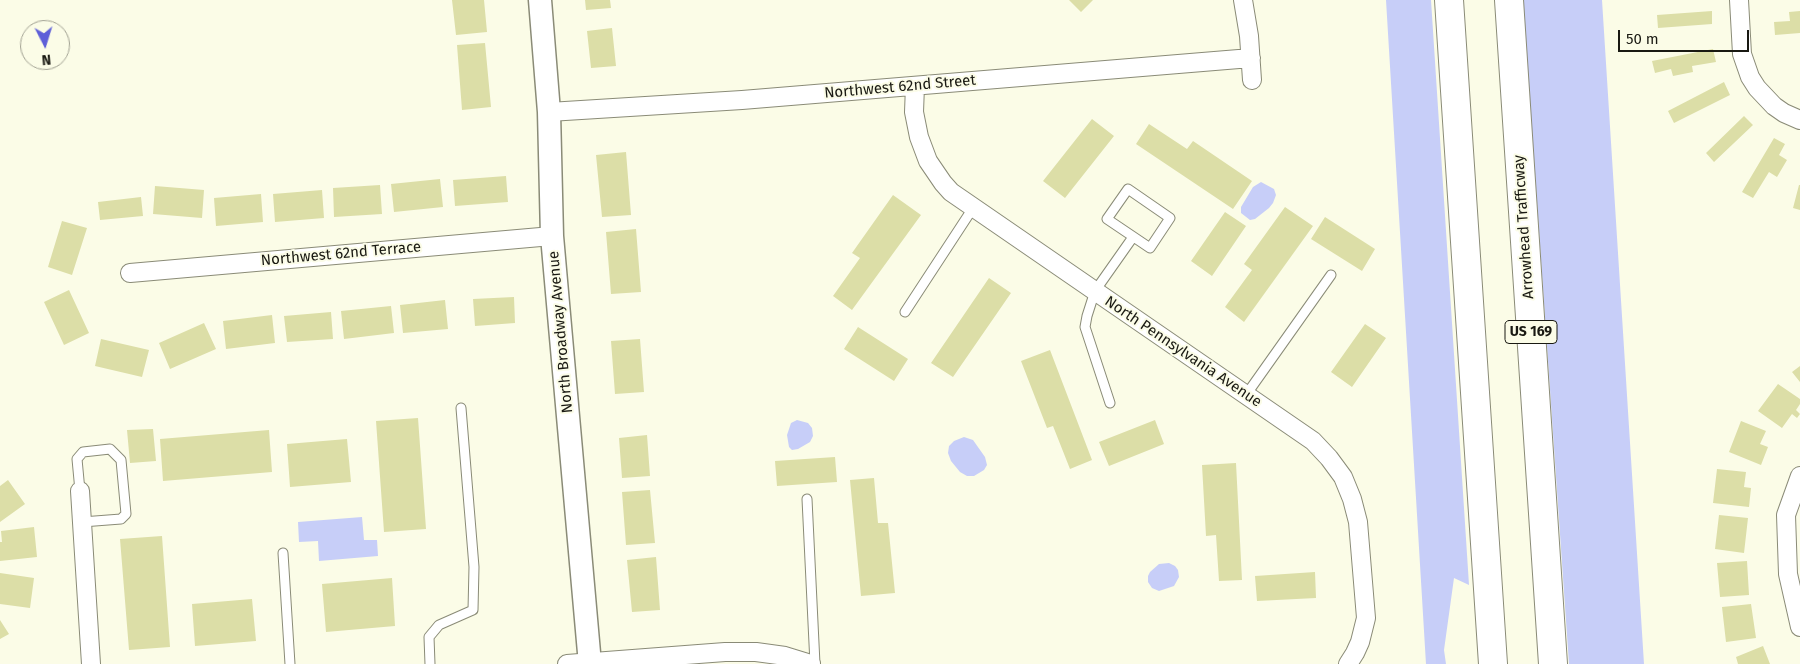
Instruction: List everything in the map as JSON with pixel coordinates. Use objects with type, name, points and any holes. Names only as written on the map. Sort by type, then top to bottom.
[{"type":"highway","points":[[1449,0],[1493,664]]},
{"type":"highway","name":"Arrowhead Trafficway","points":[[1509,0],[1553,664]]},
{"type":"street","name":"North Broadway Avenue","points":[[540,0],[549,112],[552,236],[590,663]]},
{"type":"street","points":[[1243,0],[1249,36],[1252,80]]},
{"type":"street","points":[[1739,0],[1742,54],[1750,77],[1761,93],[1774,106],[1800,120]]},
{"type":"street","name":"Northwest 62nd Street","points":[[549,112],[742,100],[1251,58]]},
{"type":"street","name":"North Pennsylvania Avenue","points":[[915,86],[916,125],[919,137],[928,161],[951,192],[1313,440],[1329,458],[1343,477],[1352,499],[1358,522],[1366,618],[1360,642],[1348,664]]},
{"type":"street","name":"Northwest 62nd Terrace","points":[[130,273],[552,236]]},
{"type":"street","points":[[1800,476],[1786,515],[1788,574],[1800,627]]},
{"type":"street","points":[[80,491],[91,664]]},
{"type":"street","points":[[567,664],[725,652],[785,656],[811,664]]},
{"type":"lane","points":[[1128,189],[1170,218],[1150,248],[1134,237],[1107,219],[1128,189]]},
{"type":"lane","points":[[905,312],[973,208]]},
{"type":"lane","points":[[1110,403],[1085,327],[1095,291],[1134,237]]},
{"type":"lane","points":[[1246,395],[1331,275]]},
{"type":"lane","points":[[430,664],[429,638],[440,625],[473,610],[474,567],[461,408]]},
{"type":"lane","points":[[80,491],[77,459],[83,452],[110,449],[121,460],[126,514],[121,519],[82,522]]},
{"type":"lane","points":[[807,499],[815,664]]},
{"type":"lane","points":[[283,553],[290,664]]},
{"type":"shaded area","points":[[1386,0],[1431,0],[1469,585],[1454,578],[1444,650],[1446,664],[1426,664]]},
{"type":"shaded area","points":[[1523,0],[1602,0],[1644,664],[1569,664]]},
{"type":"shaded area","points":[[1261,182],[1274,189],[1276,195],[1269,208],[1255,219],[1250,220],[1241,213],[1241,207],[1253,187]]},
{"type":"shaded area","points":[[797,420],[808,423],[812,428],[813,436],[810,442],[798,449],[792,450],[789,447],[787,435],[791,423]]},
{"type":"shaded area","points":[[964,437],[973,440],[985,457],[987,465],[984,470],[974,476],[967,476],[960,472],[951,461],[948,453],[949,446],[954,441]]},
{"type":"shaded area","points":[[362,517],[364,540],[377,540],[378,556],[319,561],[318,541],[299,542],[298,522]]},
{"type":"shaded area","points":[[1169,563],[1178,570],[1179,577],[1174,586],[1159,591],[1152,588],[1148,582],[1150,572],[1159,564]]},
{"type":"building","points":[[452,0],[484,0],[487,32],[456,35]]},
{"type":"building","points":[[585,0],[610,0],[611,8],[586,10]]},
{"type":"building","points":[[1069,0],[1093,0],[1081,12]]},
{"type":"building","points":[[1712,11],[1712,24],[1658,28],[1657,15]]},
{"type":"building","points":[[1800,11],[1800,33],[1775,35],[1774,22],[1790,21],[1789,12]]},
{"type":"building","points":[[612,28],[616,66],[591,68],[587,31]]},
{"type":"building","points":[[485,43],[491,107],[462,110],[457,45]]},
{"type":"building","points":[[1713,49],[1716,62],[1692,66],[1693,72],[1673,76],[1671,69],[1655,73],[1652,61]]},
{"type":"building","points":[[1724,82],[1730,95],[1674,123],[1668,111]]},
{"type":"building","points":[[1744,116],[1753,125],[1714,162],[1706,153]]},
{"type":"building","points":[[1092,119],[1114,136],[1065,198],[1043,181]]},
{"type":"building","points":[[1149,124],[1187,149],[1193,141],[1252,181],[1233,209],[1136,144]]},
{"type":"building","points":[[1774,138],[1785,144],[1779,155],[1787,160],[1777,177],[1769,172],[1753,198],[1742,192]]},
{"type":"building","points":[[626,152],[631,215],[602,217],[596,155]]},
{"type":"building","points":[[506,176],[508,202],[455,206],[453,180]]},
{"type":"building","points":[[440,179],[443,207],[394,212],[391,184]]},
{"type":"building","points":[[380,185],[382,214],[334,217],[333,188]]},
{"type":"building","points":[[1800,185],[1800,210],[1793,208]]},
{"type":"building","points":[[155,186],[204,190],[202,218],[153,214]]},
{"type":"building","points":[[322,190],[324,218],[275,222],[273,194]]},
{"type":"building","points":[[261,194],[263,222],[216,226],[214,198]]},
{"type":"building","points":[[893,195],[921,215],[852,310],[833,296],[860,258],[852,253]]},
{"type":"building","points":[[141,197],[143,216],[100,220],[98,202]]},
{"type":"building","points":[[1285,207],[1313,226],[1244,322],[1225,307],[1252,270],[1244,264]]},
{"type":"building","points":[[1225,212],[1246,226],[1212,276],[1191,261]]},
{"type":"building","points":[[1325,217],[1375,249],[1362,271],[1311,239]]},
{"type":"building","points":[[62,221],[87,228],[72,275],[48,267]]},
{"type":"building","points":[[636,229],[641,292],[611,294],[606,232]]},
{"type":"building","points":[[989,278],[1011,293],[953,377],[931,363]]},
{"type":"building","points":[[69,290],[89,333],[64,345],[44,302]]},
{"type":"building","points":[[514,297],[515,323],[475,326],[473,299]]},
{"type":"building","points":[[445,300],[448,329],[403,333],[400,305]]},
{"type":"building","points":[[391,306],[394,333],[344,339],[341,311]]},
{"type":"building","points":[[331,312],[333,339],[287,342],[284,316]]},
{"type":"building","points":[[272,315],[275,343],[226,349],[223,321]]},
{"type":"building","points":[[204,323],[216,349],[170,369],[159,343]]},
{"type":"building","points":[[1365,324],[1386,338],[1352,387],[1331,372]]},
{"type":"building","points":[[858,327],[908,359],[894,381],[844,349]]},
{"type":"building","points":[[101,339],[149,350],[142,377],[95,366]]},
{"type":"building","points":[[640,339],[644,392],[615,394],[611,341]]},
{"type":"building","points":[[1050,350],[1092,460],[1070,469],[1053,426],[1047,428],[1021,361]]},
{"type":"building","points":[[1800,366],[1800,382],[1792,372]]},
{"type":"building","points":[[1778,384],[1800,399],[1800,404],[1796,410],[1800,414],[1797,418],[1792,414],[1782,428],[1758,411]]},
{"type":"building","points":[[418,418],[426,529],[384,532],[376,421]]},
{"type":"building","points":[[1155,420],[1164,444],[1109,466],[1099,442]]},
{"type":"building","points":[[1741,421],[1766,431],[1760,444],[1768,447],[1761,465],[1729,452]]},
{"type":"building","points":[[153,429],[156,461],[130,463],[127,430]]},
{"type":"building","points":[[269,430],[272,472],[163,481],[160,439]]},
{"type":"building","points":[[647,435],[650,476],[622,478],[619,438]]},
{"type":"building","points":[[347,439],[351,482],[290,487],[287,444]]},
{"type":"building","points":[[835,457],[837,482],[777,486],[775,461]]},
{"type":"building","points":[[1236,463],[1242,580],[1219,581],[1216,535],[1206,536],[1202,465]]},
{"type":"building","points":[[1717,469],[1746,472],[1744,487],[1751,488],[1749,507],[1713,503]]},
{"type":"building","points":[[874,478],[878,523],[888,523],[895,593],[861,596],[850,480]]},
{"type":"building","points":[[8,480],[25,504],[0,522],[0,486]]},
{"type":"building","points":[[650,490],[655,543],[626,545],[622,492]]},
{"type":"building","points":[[1719,515],[1748,518],[1744,553],[1715,549]]},
{"type":"building","points":[[34,527],[37,557],[0,561],[1,531]]},
{"type":"building","points":[[162,536],[170,647],[129,650],[120,539]]},
{"type":"building","points":[[656,557],[660,610],[632,612],[627,560]]},
{"type":"building","points":[[1747,561],[1749,595],[1720,597],[1717,563]]},
{"type":"building","points":[[1315,572],[1316,598],[1257,601],[1255,576]]},
{"type":"building","points":[[0,573],[34,578],[30,608],[0,604]]},
{"type":"building","points":[[392,578],[395,626],[326,632],[322,584]]},
{"type":"building","points":[[252,599],[256,641],[195,646],[192,604]]},
{"type":"building","points":[[1751,604],[1756,638],[1726,642],[1722,607]]},
{"type":"building","points":[[0,620],[9,634],[0,639]]},
{"type":"building","points":[[1763,646],[1770,664],[1738,664],[1736,657]]}]
